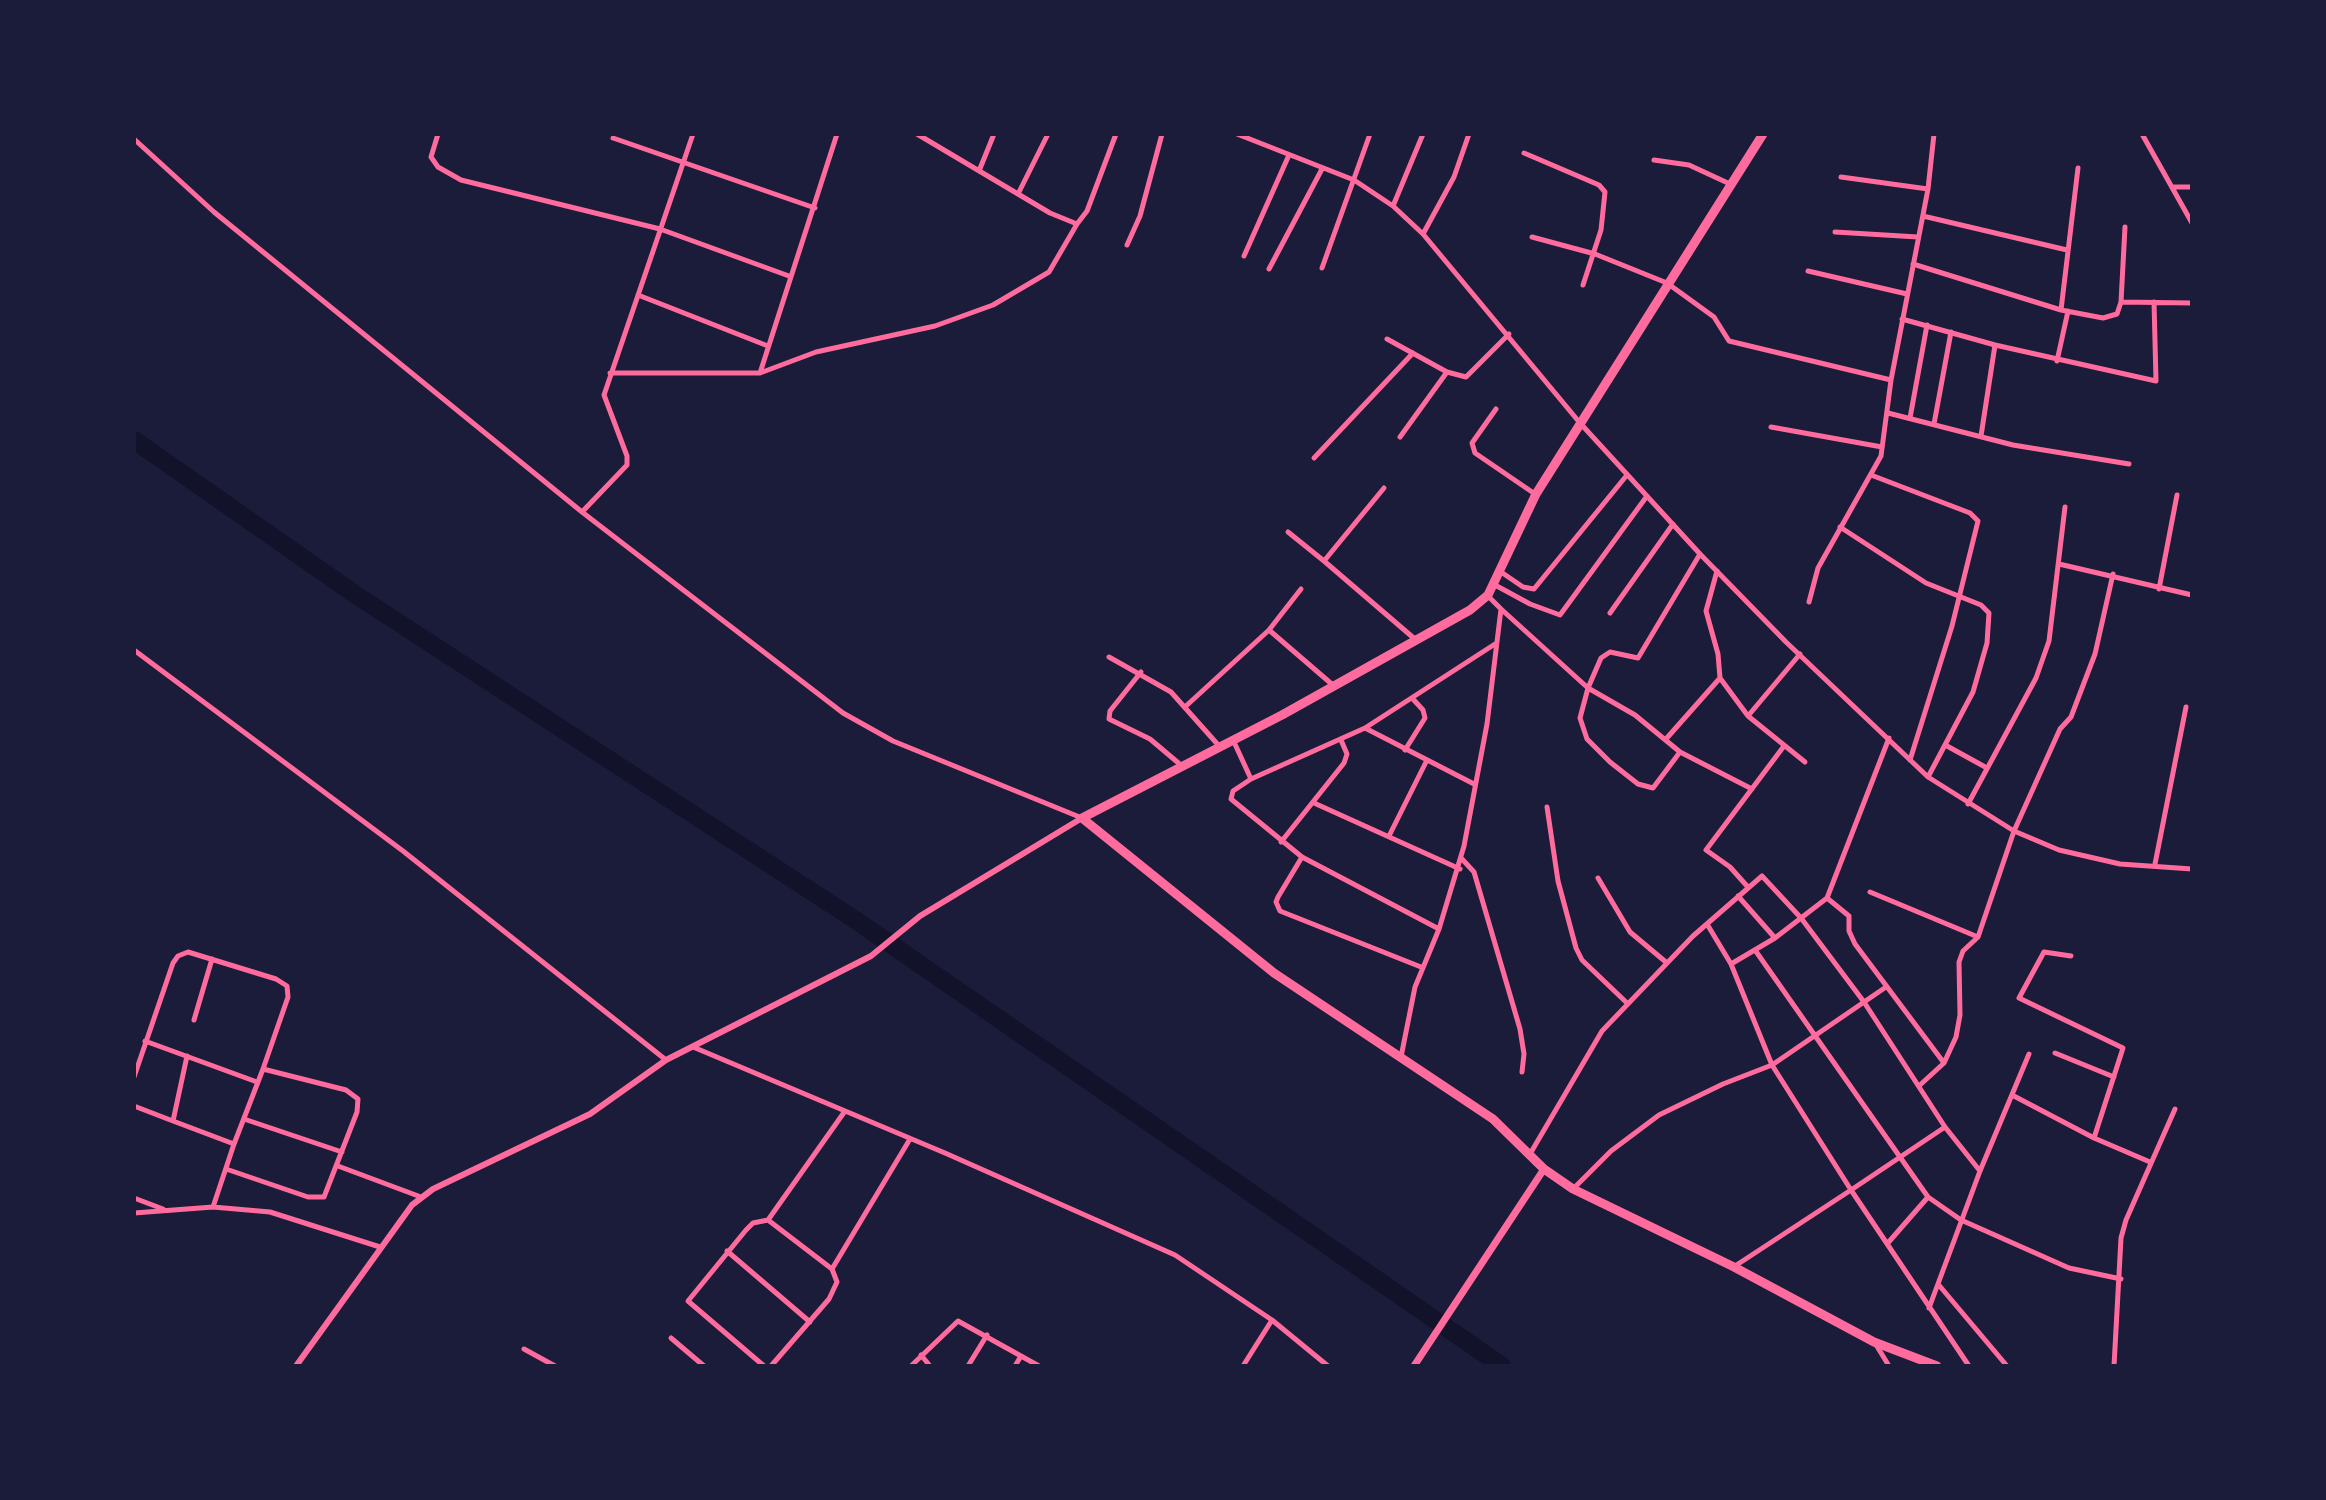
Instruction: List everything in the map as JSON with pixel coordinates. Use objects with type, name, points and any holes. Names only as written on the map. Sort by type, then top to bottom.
[{"type":"highway","points":[[1763,134],[1536,494],[1488,595],[1470,610],[1234,742],[1082,818],[1274,973],[1493,1119],[1544,1169],[1573,1189],[1734,1267],[1874,1342],[1937,1366]]},
{"type":"main road","points":[[1414,1366],[1544,1169]]},
{"type":"street","points":[[438,134],[431,152],[433,162],[461,180],[660,229],[789,276]]},
{"type":"street","points":[[582,512],[627,465],[627,456],[604,403],[610,373],[693,134]]},
{"type":"street","points":[[760,373],[837,134]]},
{"type":"street","points":[[917,134],[1018,194],[1077,224]]},
{"type":"street","points":[[979,171],[994,134]]},
{"type":"street","points":[[1018,194],[1048,134]]},
{"type":"street","points":[[610,373],[760,373],[816,352],[935,326],[993,305],[1049,272],[1087,211],[1116,134]]},
{"type":"street","points":[[1127,245],[1140,216],[1162,134]]},
{"type":"street","points":[[1237,134],[1251,136],[1289,155],[1354,180],[1393,206],[1423,234],[1580,423],[1700,554],[1928,777],[2014,831],[2049,847],[2102,861],[2192,869]]},
{"type":"street","points":[[1322,268],[1370,134]]},
{"type":"street","points":[[1393,206],[1423,134]]},
{"type":"street","points":[[1423,234],[1454,177],[1469,134]]},
{"type":"street","points":[[1809,602],[1813,577],[1871,475],[1882,447],[1891,380],[1928,189],[1934,134]]},
{"type":"street","points":[[2142,134],[2192,223]]},
{"type":"street","points":[[613,138],[815,208]]},
{"type":"street","points":[[134,139],[214,212],[582,512],[843,713],[893,741],[1082,818]]},
{"type":"street","points":[[1524,153],[1604,189],[1606,203],[1595,254],[1583,285]]},
{"type":"street","points":[[1244,256],[1289,155]]},
{"type":"street","points":[[1654,160],[1689,165],[1731,185]]},
{"type":"street","points":[[2057,361],[2065,311],[2067,250],[2078,168]]},
{"type":"street","points":[[1269,269],[1322,169]]},
{"type":"street","points":[[1841,177],[1928,189]]},
{"type":"street","points":[[2174,187],[2192,187]]},
{"type":"street","points":[[1923,216],[2067,250]]},
{"type":"street","points":[[1913,264],[2065,311],[2111,317],[2117,314],[2121,302],[2125,227]]},
{"type":"street","points":[[1835,232],[1918,237]]},
{"type":"street","points":[[1532,237],[1595,254],[1667,283],[1714,317],[1729,341],[1891,380]]},
{"type":"street","points":[[1808,271],[1907,294]]},
{"type":"street","points":[[638,295],[768,346]]},
{"type":"street","points":[[2121,302],[2192,303]]},
{"type":"street","points":[[1902,319],[2057,361],[2156,381],[2154,302]]},
{"type":"street","points":[[1910,418],[1927,325]]},
{"type":"street","points":[[1934,424],[1951,332]]},
{"type":"street","points":[[1387,339],[1447,372],[1469,377],[1509,334]]},
{"type":"street","points":[[1981,436],[1995,345]]},
{"type":"street","points":[[1314,458],[1413,353]]},
{"type":"street","points":[[1400,437],[1447,372]]},
{"type":"street","points":[[1496,409],[1472,443],[1475,453],[1536,494]]},
{"type":"street","points":[[1888,413],[2013,445],[2129,464]]},
{"type":"street","points":[[1771,427],[1882,447]]},
{"type":"street","points":[[1501,572],[1523,587],[1534,589],[1627,475]]},
{"type":"street","points":[[1871,475],[1976,518],[1978,532],[1910,760]]},
{"type":"street","points":[[1324,561],[1384,488]]},
{"type":"street","points":[[2159,589],[2177,495]]},
{"type":"street","points":[[1495,585],[1530,604],[1560,615],[1647,496]]},
{"type":"street","points":[[1968,804],[2043,661],[2049,641],[2065,507]]},
{"type":"street","points":[[1610,613],[1673,524]]},
{"type":"street","points":[[1840,527],[1926,583],[1986,608],[1989,617],[1980,672],[1947,746],[1928,777]]},
{"type":"street","points":[[1288,532],[1417,640]]},
{"type":"street","points":[[1680,752],[1657,785],[1649,789],[1610,762],[1583,732],[1580,718],[1588,688],[1605,653],[1635,659],[1641,655],[1700,554]]},
{"type":"street","points":[[2059,564],[2113,574],[2159,589],[2192,595]]},
{"type":"street","points":[[1717,571],[1706,611],[1718,654],[1720,678],[1727,692],[1748,716],[1805,762]]},
{"type":"street","points":[[1920,1085],[1944,1063],[1959,1026],[1959,962],[1963,951],[1978,937],[2014,831],[2058,733],[2071,717],[2101,638],[2113,574]]},
{"type":"street","points":[[1186,706],[1269,630],[1301,589]]},
{"type":"street","points":[[1488,595],[1588,688],[1635,715],[1680,752],[1752,789]]},
{"type":"street","points":[[1401,1057],[1421,967],[1439,929],[1460,869],[1487,724],[1501,609]]},
{"type":"street","points":[[1269,630],[1334,686]]},
{"type":"street","points":[[1439,929],[1302,857],[1231,799],[1233,791],[1251,779],[1365,728],[1495,644]]},
{"type":"street","points":[[134,650],[403,851],[666,1060]]},
{"type":"street","points":[[1748,716],[1800,654]]},
{"type":"street","points":[[1109,657],[1164,686],[1186,706],[1221,747]]},
{"type":"street","points":[[1141,672],[1110,711],[1109,719],[1150,739],[1182,766]]},
{"type":"street","points":[[1666,739],[1720,678]]},
{"type":"street","points":[[1405,750],[1425,718],[1423,710],[1412,698]]},
{"type":"street","points":[[2155,864],[2186,707]]},
{"type":"street","points":[[1365,728],[1474,784]]},
{"type":"street","points":[[1731,964],[1775,938],[1827,898],[1889,738]]},
{"type":"street","points":[[1281,842],[1347,757],[1341,740]]},
{"type":"street","points":[[1234,742],[1251,779]]},
{"type":"street","points":[[1747,886],[1730,867],[1706,850],[1784,746]]},
{"type":"street","points":[[1947,746],[1987,768]]},
{"type":"street","points":[[1389,836],[1426,762]]},
{"type":"street","points":[[1314,803],[1460,869]]},
{"type":"street","points":[[1547,807],[1558,881],[1576,948],[1582,960],[1627,1003]]},
{"type":"street","points":[[296,1366],[380,1247],[421,1197],[473,1168],[590,1114],[666,1060],[836,975],[883,947],[964,887],[1082,818]]},
{"type":"street","points":[[1302,857],[1278,897],[1280,911],[1421,967]]},
{"type":"street","points":[[1462,859],[1474,872],[1516,1014],[1523,1043],[1522,1072]]},
{"type":"street","points":[[1530,1154],[1593,1042],[1627,1003],[1759,876],[1801,918],[1864,1002],[1945,1127],[1980,1171]]},
{"type":"street","points":[[1598,878],[1630,932],[1667,963]]},
{"type":"street","points":[[1870,892],[1978,937]]},
{"type":"street","points":[[1738,896],[1775,938]]},
{"type":"street","points":[[1827,898],[1849,916],[1851,938],[1944,1063]]},
{"type":"street","points":[[1707,924],[1731,964],[1772,1065],[1969,1366]]},
{"type":"street","points":[[1755,950],[1928,1197],[1961,1220],[2069,1268],[2121,1279]]},
{"type":"street","points":[[134,1077],[178,956],[188,952],[276,979],[287,986],[288,997],[213,1207]]},
{"type":"street","points":[[2071,956],[2044,952],[2019,998],[2121,1046],[2124,1052],[2094,1138]]},
{"type":"street","points":[[194,1020],[212,959]]},
{"type":"street","points":[[1573,1189],[1611,1151],[1659,1115],[1772,1065],[1886,987]]},
{"type":"street","points":[[145,1041],[257,1082]]},
{"type":"street","points":[[691,1046],[1175,1255],[1272,1320],[1328,1366]]},
{"type":"street","points":[[2055,1053],[2114,1077]]},
{"type":"street","points":[[1929,1309],[1980,1171],[2029,1054]]},
{"type":"street","points":[[173,1121],[187,1056]]},
{"type":"street","points":[[226,1169],[320,1199],[326,1195],[338,1166],[357,1112],[356,1097],[346,1090],[263,1069]]},
{"type":"street","points":[[2012,1095],[2094,1138],[2150,1162]]},
{"type":"street","points":[[134,1106],[234,1144]]},
{"type":"street","points":[[2114,1366],[2123,1229],[2175,1109]]},
{"type":"street","points":[[764,1366],[688,1301],[753,1223],[768,1220],[845,1111]]},
{"type":"street","points":[[244,1119],[342,1152]]},
{"type":"street","points":[[1734,1267],[1945,1127]]},
{"type":"street","points":[[832,1269],[910,1139]]},
{"type":"street","points":[[338,1166],[421,1197]]},
{"type":"street","points":[[1887,1244],[1928,1197]]},
{"type":"street","points":[[134,1198],[166,1211]]},
{"type":"street","points":[[134,1213],[213,1207],[270,1212],[380,1247]]},
{"type":"street","points":[[768,1220],[837,1276],[834,1292],[771,1366]]},
{"type":"street","points":[[727,1251],[810,1322]]},
{"type":"street","points":[[1938,1284],[2007,1366]]},
{"type":"street","points":[[1243,1366],[1272,1320]]},
{"type":"street","points":[[911,1366],[954,1322],[966,1324],[1039,1366]]},
{"type":"street","points":[[968,1366],[987,1335]]},
{"type":"street","points":[[671,1338],[704,1366]]},
{"type":"street","points":[[1874,1342],[1889,1366]]},
{"type":"street","points":[[524,1349],[555,1366]]},
{"type":"street","points":[[921,1355],[930,1366]]},
{"type":"street","points":[[1015,1366],[1021,1356]]},
{"type":"waterway","points":[[134,440],[356,595],[857,921],[1502,1366]]}]
